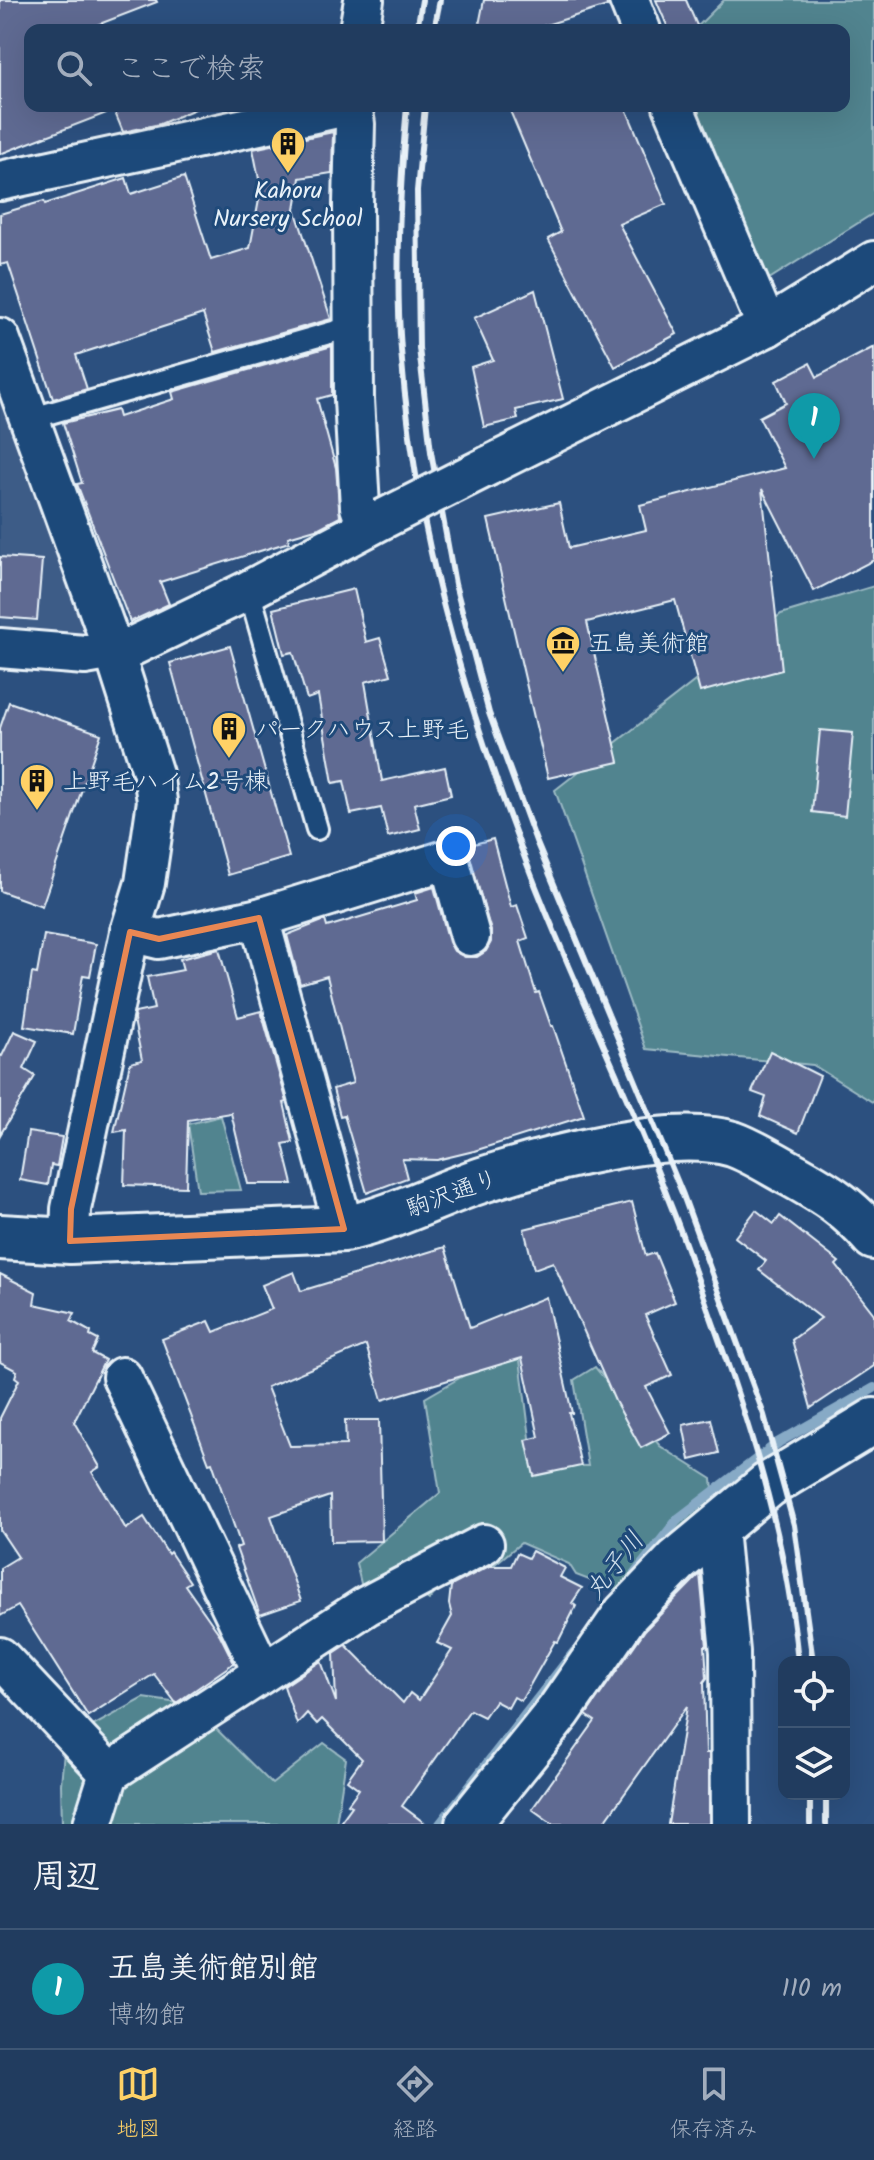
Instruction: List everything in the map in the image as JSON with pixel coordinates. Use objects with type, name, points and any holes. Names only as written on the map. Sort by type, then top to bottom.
[{"type":"street","points":[[360,24],[364,0]]},
{"type":"street","points":[[629,0],[639,24]]},
{"type":"street","points":[[0,181],[322,112]]},
{"type":"street","points":[[352,112],[355,124],[354,399],[360,507],[375,523]]},
{"type":"street","points":[[676,112],[767,327]]},
{"type":"street","points":[[0,648],[85,655],[131,647],[767,327],[874,261]]},
{"type":"street","points":[[0,338],[114,652],[153,774],[157,801],[145,883],[130,932],[71,1209],[70,1241]]},
{"type":"street","points":[[130,932],[159,939],[259,918],[449,859],[470,936]]},
{"type":"street","points":[[259,918],[344,1229]]},
{"type":"street","name":"駒沢通り","points":[[0,1237],[70,1241],[344,1229],[366,1225],[482,1180],[593,1150],[627,1143],[698,1140],[733,1144],[809,1184],[844,1205],[874,1237]]},
{"type":"street","points":[[122,1377],[262,1671]]},
{"type":"street","points":[[468,1824],[559,1711],[626,1614],[677,1561],[768,1485],[874,1421]]},
{"type":"street","points":[[718,1529],[730,1652],[731,1824]]},
{"type":"street","points":[[93,1824],[109,1773],[366,1606],[484,1544]]},
{"type":"street","points":[[0,1657],[109,1773]]},
{"type":"lane","points":[[29,419],[354,326]]},
{"type":"lane","points":[[249,590],[317,829]]},
{"type":"highlighted area","points":[[259,918],[344,1229],[70,1241],[71,1209],[130,932],[159,939]]},
{"type":"shaded area","points":[[0,390],[93,638],[0,630]]},
{"type":"green space","points":[[724,0],[874,0],[874,213],[758,286],[699,112],[850,112],[850,24],[700,24]]},
{"type":"green space","points":[[874,586],[874,1103],[813,1065],[646,1049],[555,790],[781,614]]},
{"type":"green space","points":[[221,1116],[241,1190],[198,1191],[188,1124]]},
{"type":"green space","points":[[518,1344],[533,1461],[548,1465],[588,1466],[574,1380],[595,1367],[660,1446],[712,1479],[716,1518],[631,1596],[576,1575],[569,1564],[521,1543],[495,1564],[464,1562],[429,1600],[404,1581],[364,1596],[356,1563],[440,1493],[425,1398]]},
{"type":"green space","points":[[144,1698],[192,1705],[272,1784],[324,1743],[346,1759],[336,1824],[62,1824],[61,1784],[65,1741]]},
{"type":"building","points":[[0,0],[156,0],[100,24],[24,24],[24,112],[109,112],[0,154]]},
{"type":"building","points":[[484,0],[606,0],[607,6],[549,24],[479,24]]},
{"type":"building","points":[[656,0],[686,0],[696,24],[666,24]]},
{"type":"building","points":[[115,112],[188,112],[160,124],[123,132]]},
{"type":"building","points":[[511,112],[628,112],[666,204],[619,224],[677,334],[615,367],[548,239],[561,232]]},
{"type":"building","points":[[333,132],[332,173],[300,178],[295,209],[331,319],[215,352],[203,314],[76,355],[87,389],[53,399],[8,263],[0,265],[0,214],[44,201],[45,204],[126,178],[131,194],[184,177],[211,260],[250,248],[261,189],[253,149]]},
{"type":"building","points":[[535,290],[563,399],[516,410],[518,419],[484,427],[471,367],[493,360],[474,318]]},
{"type":"building","points":[[332,346],[332,395],[317,399],[336,468],[340,517],[319,528],[288,537],[289,542],[160,582],[169,604],[130,622],[77,484],[82,483],[63,423],[117,410],[119,417],[174,399],[172,392]]},
{"type":"building","points":[[874,347],[874,560],[814,591],[762,489],[782,670],[700,692],[675,600],[587,622],[619,762],[548,778],[488,519],[559,503],[569,548],[646,530],[640,505],[785,468],[759,417],[786,403],[776,381],[810,363],[817,377]]},
{"type":"building","points":[[0,557],[42,560],[37,620],[0,617]]},
{"type":"building","points":[[354,589],[366,642],[380,638],[391,675],[365,682],[382,781],[445,767],[451,795],[414,804],[420,829],[388,837],[381,808],[351,814],[344,781],[333,783],[318,695],[307,699],[293,652],[284,654],[273,609]]},
{"type":"building","name":"パークハウス上野毛","points":[[230,646],[289,857],[228,875],[170,663]]},
{"type":"building","name":"上野毛ハイム2号棟","points":[[9,702],[101,734],[42,906],[0,891],[0,728]]},
{"type":"building","points":[[820,730],[853,733],[845,816],[812,812]]},
{"type":"building","points":[[493,839],[511,907],[517,905],[528,938],[520,941],[536,993],[539,992],[553,1026],[584,1116],[437,1160],[402,1159],[407,1178],[367,1193],[333,1089],[353,1083],[327,976],[300,984],[287,935],[325,920],[327,927],[417,900],[415,893],[434,887],[454,951],[465,957],[477,957],[486,951],[491,942],[491,931],[466,846]]},
{"type":"building","points":[[44,935],[96,944],[90,976],[83,975],[73,1034],[24,1026],[32,973],[37,974]]},
{"type":"building","points":[[219,949],[238,1017],[261,1011],[287,1102],[284,1103],[293,1142],[283,1144],[293,1184],[248,1184],[231,1113],[188,1120],[186,1187],[124,1185],[126,1130],[114,1132],[130,1063],[142,1060],[135,1013],[154,1009],[147,977],[183,970],[180,959]]},
{"type":"building","points":[[14,1031],[37,1041],[24,1069],[35,1076],[0,1135],[0,1055]]},
{"type":"building","points":[[770,1051],[820,1076],[798,1133],[760,1116],[766,1097],[752,1092]]},
{"type":"building","points":[[28,1132],[62,1137],[57,1166],[51,1165],[48,1185],[20,1180]]},
{"type":"building","points":[[632,1202],[646,1256],[655,1253],[675,1302],[645,1315],[672,1375],[646,1387],[670,1433],[641,1448],[615,1401],[553,1262],[534,1269],[524,1229]]},
{"type":"building","points":[[756,1210],[774,1224],[780,1216],[839,1262],[836,1265],[874,1314],[874,1366],[811,1408],[792,1340],[821,1318],[759,1270],[766,1261],[735,1237]]},
{"type":"building","points":[[445,1247],[470,1328],[546,1297],[581,1466],[534,1476],[526,1440],[539,1437],[522,1358],[382,1400],[366,1345],[267,1387],[290,1446],[346,1445],[345,1420],[379,1420],[382,1541],[331,1542],[330,1496],[271,1516],[301,1601],[260,1615],[236,1548],[241,1546],[212,1462],[209,1463],[162,1339],[209,1321],[214,1332],[272,1309],[262,1285],[294,1272],[301,1291]]},
{"type":"building","points":[[0,1274],[36,1292],[34,1304],[75,1313],[71,1321],[91,1332],[90,1336],[98,1340],[92,1353],[105,1360],[74,1422],[100,1467],[92,1472],[126,1529],[144,1517],[190,1582],[185,1585],[220,1635],[234,1663],[176,1703],[154,1674],[88,1716],[18,1606],[0,1616],[0,1568],[18,1557],[0,1530],[0,1418],[19,1380],[15,1377],[17,1371],[0,1362]]},
{"type":"building","points":[[711,1419],[719,1453],[690,1460],[683,1425]]},
{"type":"building","points":[[532,1551],[565,1568],[560,1577],[582,1588],[572,1603],[576,1606],[558,1642],[555,1641],[521,1701],[514,1697],[508,1708],[495,1701],[484,1717],[470,1710],[402,1806],[426,1824],[339,1824],[359,1789],[347,1780],[362,1759],[322,1719],[317,1724],[307,1713],[297,1724],[284,1686],[321,1661],[336,1702],[334,1653],[346,1645],[403,1703],[410,1693],[419,1700],[452,1650],[437,1643],[452,1616],[449,1604],[451,1586],[489,1566],[511,1566],[517,1553],[528,1558]]},
{"type":"building","points":[[700,1574],[707,1646],[707,1678],[704,1682],[706,1753],[709,1753],[709,1824],[668,1824],[687,1706],[603,1824],[553,1824],[532,1809],[595,1721],[586,1715],[645,1630]]},
{"type":"waterway","name":"丸子川","points":[[633,1576],[678,1519],[779,1442],[874,1388]]},
{"type":"waterway","name":"丸子川","points":[[440,1824],[574,1652]]},
{"type":"railway","points":[[418,24],[422,0]]},
{"type":"railway","points":[[435,24],[440,0]]},
{"type":"railway","points":[[406,112],[399,228],[401,350],[416,476],[442,599],[477,721],[518,840],[651,1155],[730,1371],[778,1536],[797,1656]]},
{"type":"railway","points":[[424,112],[417,191],[419,348],[431,452],[455,584],[489,713],[536,841],[683,1195],[764,1415],[794,1525],[812,1656]]},
{"type":"railway","points":[[810,1800],[810,1824]]},
{"type":"railway","points":[[826,1800],[826,1824]]},
{"type":"place","name":"Kahoru Nursery School","points":[[288,175]]},
{"type":"place","name":"五島美術館別館","points":[[814,459]]},
{"type":"place","name":"五島美術館","points":[[563,674]]},
{"type":"place","name":"パークハウス上野毛","points":[[229,760]]},
{"type":"place","name":"上野毛ハイム2号棟","points":[[37,812]]}]
